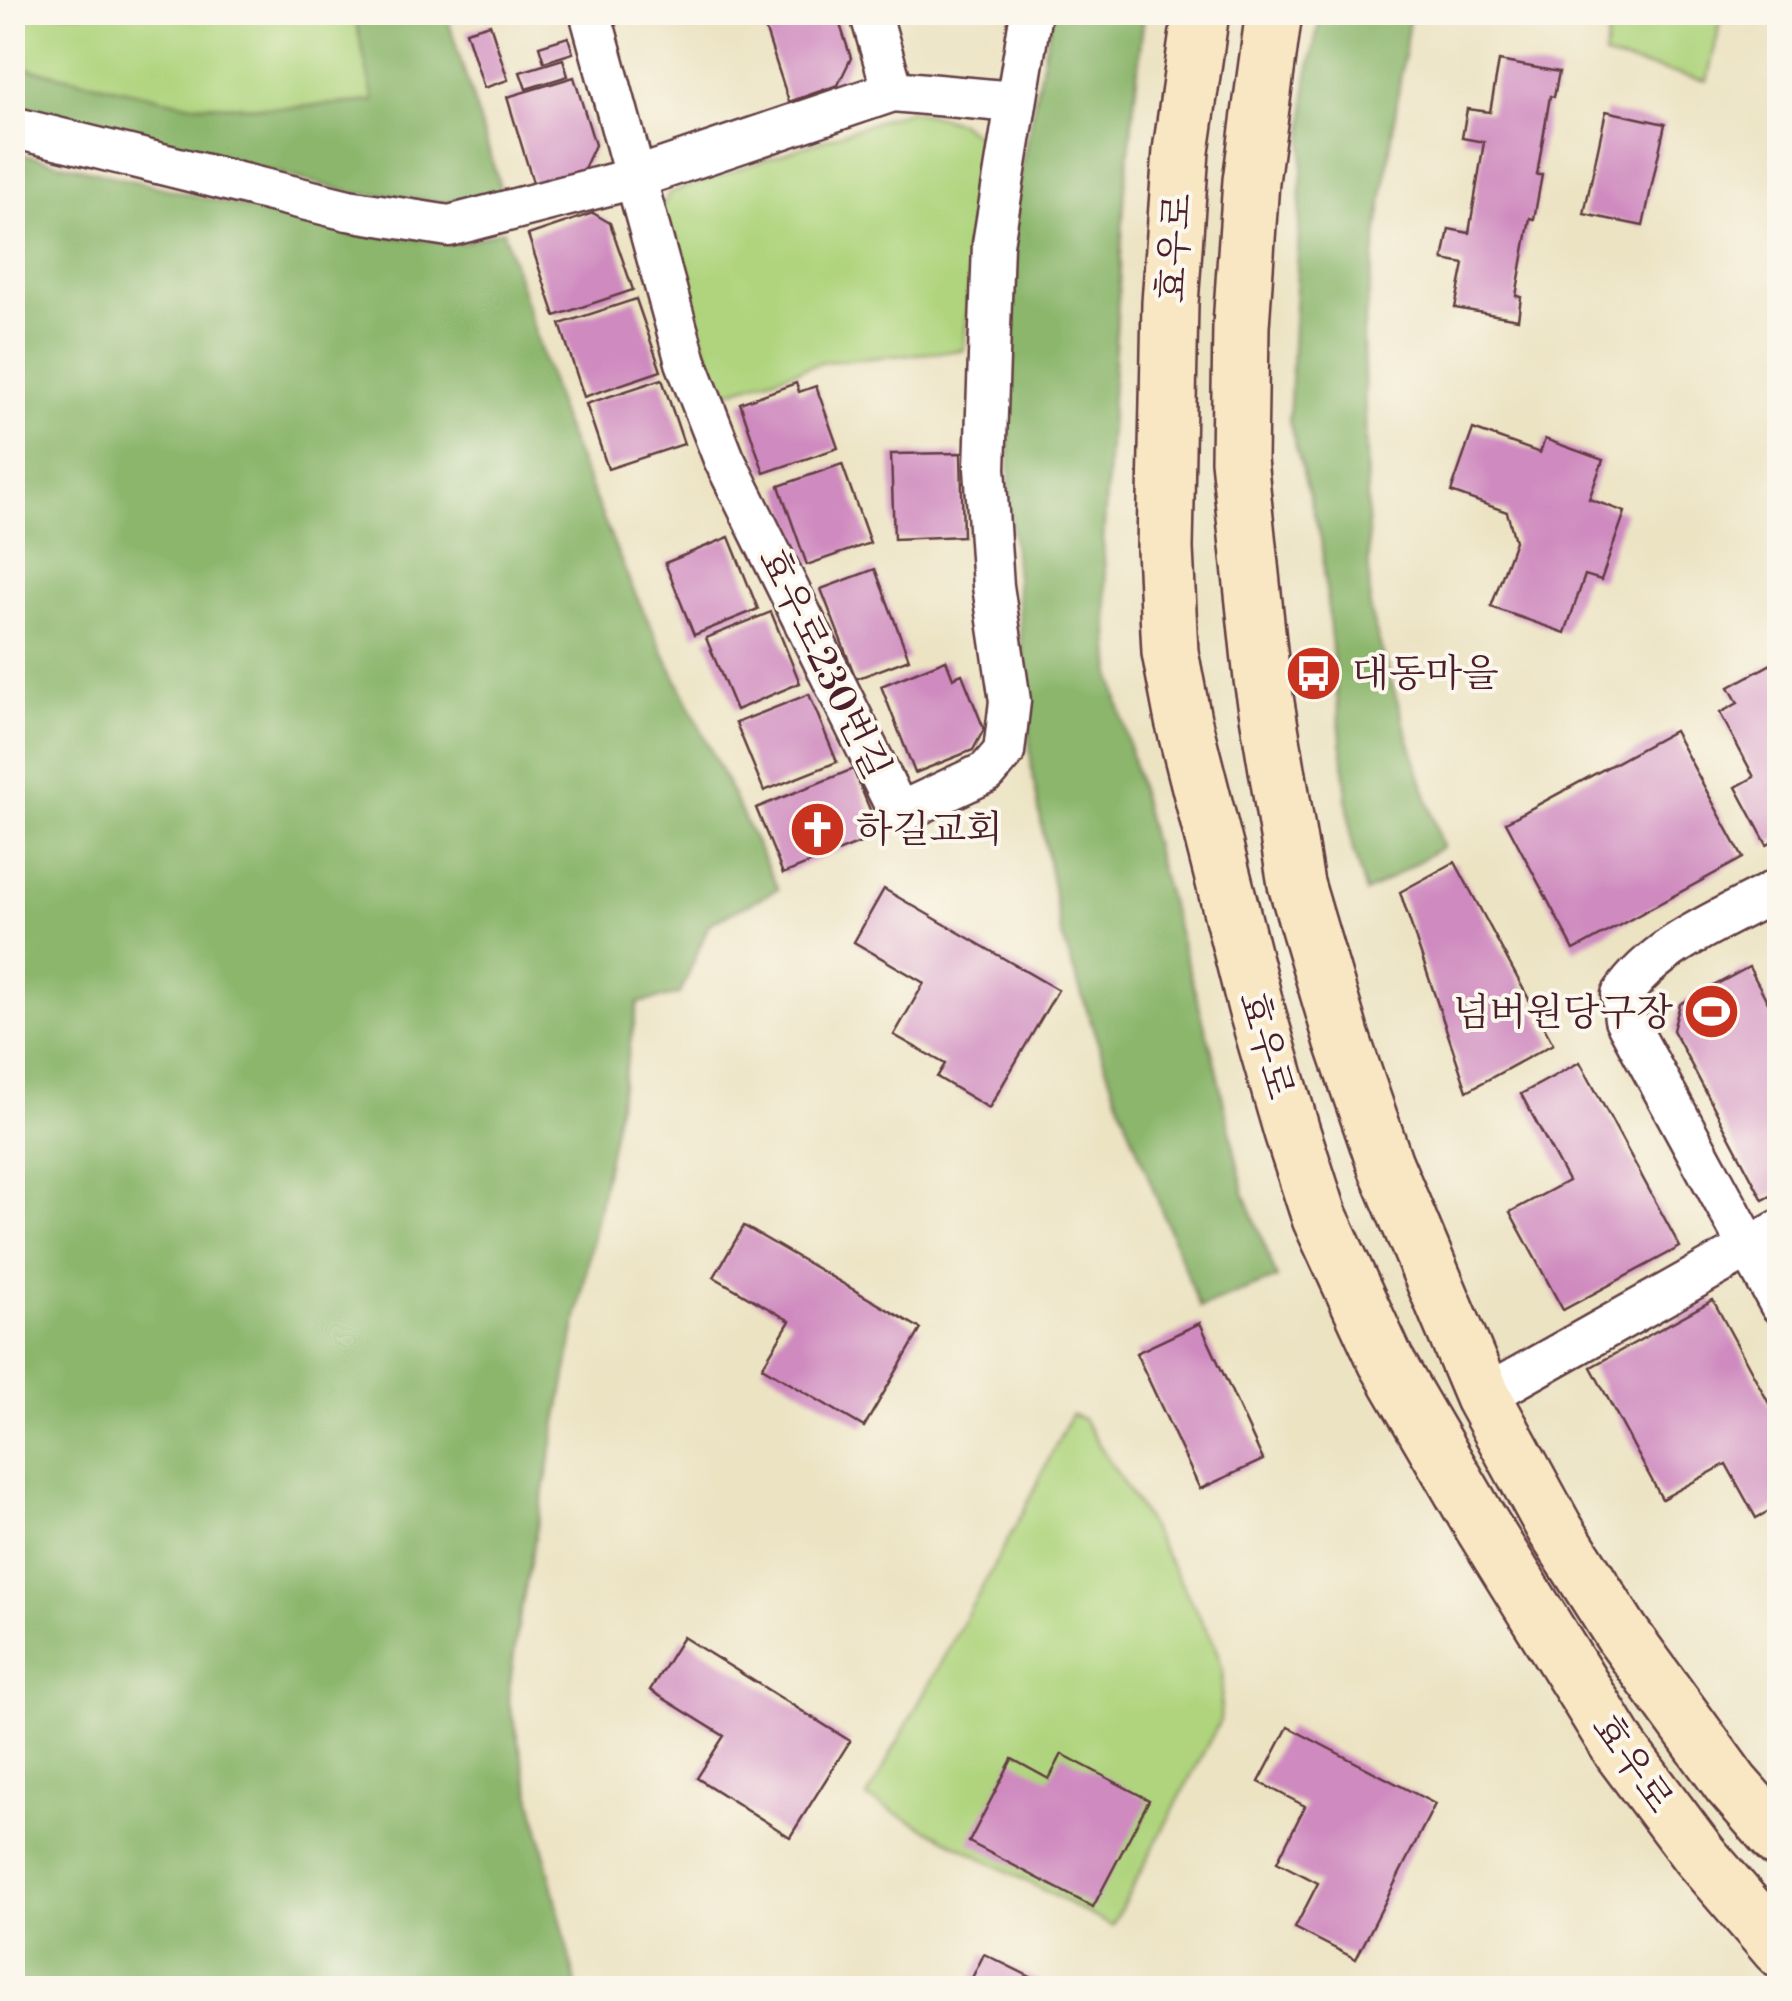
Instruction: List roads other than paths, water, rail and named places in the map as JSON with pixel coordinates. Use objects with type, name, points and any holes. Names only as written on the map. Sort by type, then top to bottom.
[{"type":"main road","name":"효우로","points":[[1202,12],[1182,151],[1170,303],[1164,531],[1170,652],[1215,848],[1282,1097],[1320,1218],[1386,1360],[1434,1445],[1622,1752],[1699,1855],[1780,1949]]},
{"type":"main road","name":"효우로","points":[[1274,12],[1250,199],[1240,326],[1239,460],[1274,767],[1296,884],[1342,1039],[1385,1164],[1483,1397],[1555,1529],[1622,1634],[1731,1784],[1780,1840]]},
{"type":"street","name":"효우로230번길","points":[[590,12],[686,362],[724,459],[899,813],[987,772],[1004,752],[1010,702],[994,586],[985,468],[993,244],[1031,12]]},
{"type":"street","points":[[870,12],[893,91]]},
{"type":"street","points":[[12,126],[348,210],[449,226],[635,178],[893,91],[1014,102]]},
{"type":"street","points":[[1780,888],[1660,954],[1637,972],[1622,995],[1625,1019],[1764,1239],[1780,1304]]},
{"type":"street","points":[[1483,1397],[1764,1239]]},
{"type":"place","name":"대동마을","points":[[1313,673]]},
{"type":"place","name":"하길교회","points":[[817,829]]},
{"type":"place","name":"넘버원당구장","points":[[1712,1012]]}]
